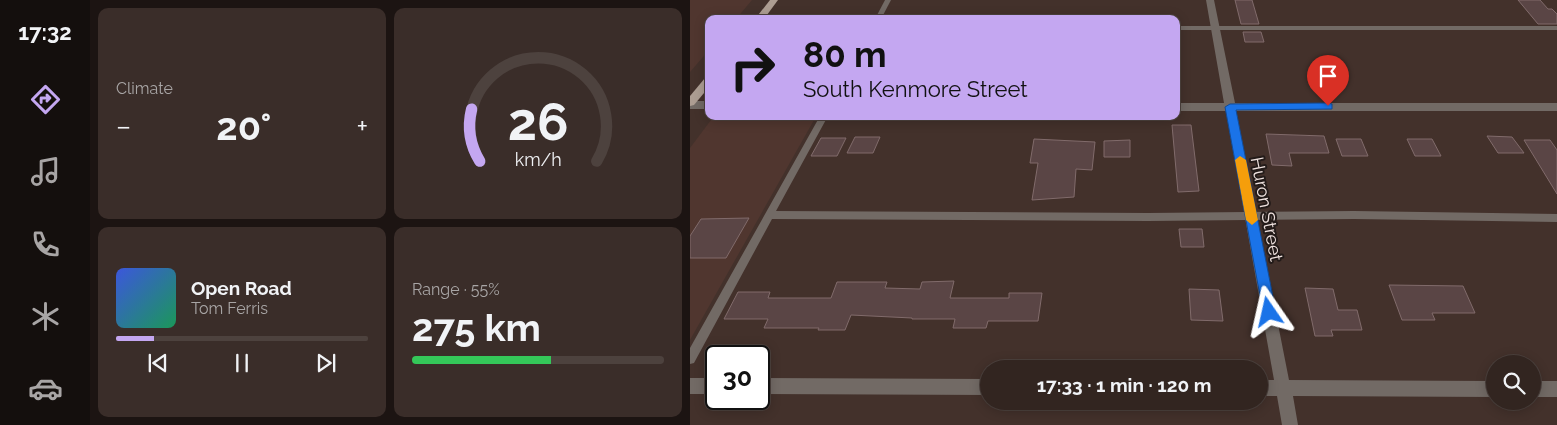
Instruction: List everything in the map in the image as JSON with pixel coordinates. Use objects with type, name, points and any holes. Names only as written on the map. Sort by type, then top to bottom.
[{"type":"main road","points":[[762,15],[774,0]]},
{"type":"main road","points":[[690,104],[705,85]]},
{"type":"street","name":"Huron Street","points":[[1210,0],[1290,425]]},
{"type":"street","points":[[690,104],[705,105]]},
{"type":"street","points":[[1180,107],[1557,107]]},
{"type":"street","points":[[690,386],[705,386]]},
{"type":"street","points":[[770,386],[980,387]]},
{"type":"street","points":[[1268,388],[1486,389]]},
{"type":"street","points":[[1541,389],[1557,389]]},
{"type":"lane","points":[[880,15],[888,0]]},
{"type":"lane","points":[[1180,28],[1557,28]]},
{"type":"lane","points":[[690,359],[822,120]]},
{"type":"lane","points":[[770,215],[1251,217],[1354,215],[1557,218]]},
{"type":"shaded area","points":[[690,0],[752,0],[739,15],[705,15],[705,55],[690,72]]},
{"type":"shaded area","points":[[711,120],[814,120],[690,340],[690,148]]},
{"type":"building","points":[[1235,0],[1252,0],[1259,24],[1241,24]]},
{"type":"building","points":[[1518,0],[1540,0],[1548,9],[1552,9],[1557,14],[1557,24],[1538,24]]},
{"type":"building","points":[[1243,32],[1261,32],[1264,42],[1245,42]]},
{"type":"building","points":[[1172,125],[1191,125],[1199,191],[1178,192]]},
{"type":"building","points":[[1266,134],[1324,136],[1329,153],[1289,153],[1292,166],[1272,165]]},
{"type":"building","points":[[1487,136],[1512,137],[1524,153],[1498,153]]},
{"type":"building","points":[[855,137],[880,137],[873,153],[847,153]]},
{"type":"building","points":[[821,138],[846,138],[837,156],[811,156]]},
{"type":"building","points":[[1034,139],[1095,142],[1092,170],[1076,169],[1074,197],[1032,200],[1038,163],[1030,163]]},
{"type":"building","points":[[1336,139],[1361,139],[1368,156],[1342,156]]},
{"type":"building","points":[[1407,139],[1432,139],[1441,156],[1415,156]]},
{"type":"building","points":[[1130,140],[1130,157],[1104,157],[1104,141]]},
{"type":"building","points":[[1524,140],[1550,140],[1557,150],[1557,194]]},
{"type":"building","points":[[749,218],[726,258],[690,258],[690,236],[701,219]]},
{"type":"building","points":[[1179,229],[1202,229],[1204,247],[1181,247]]},
{"type":"building","points":[[954,281],[950,298],[1009,298],[1009,293],[1042,293],[1038,321],[988,321],[986,328],[953,328],[955,319],[912,319],[851,315],[845,330],[818,330],[819,328],[764,328],[768,319],[724,319],[738,292],[770,292],[768,298],[831,298],[837,282],[887,282],[885,288],[920,289],[922,282]]},
{"type":"building","points":[[1389,285],[1463,286],[1475,313],[1432,313],[1435,320],[1402,320]]},
{"type":"building","points":[[1305,288],[1333,289],[1338,310],[1357,310],[1362,330],[1331,330],[1333,336],[1315,336]]},
{"type":"building","points":[[1189,289],[1219,290],[1223,321],[1191,320]]},
{"type":"slow traffic","points":[[1240,160],[1252,220]]},
{"type":"route","points":[[1269,312],[1230,107],[1328,106]]}]
